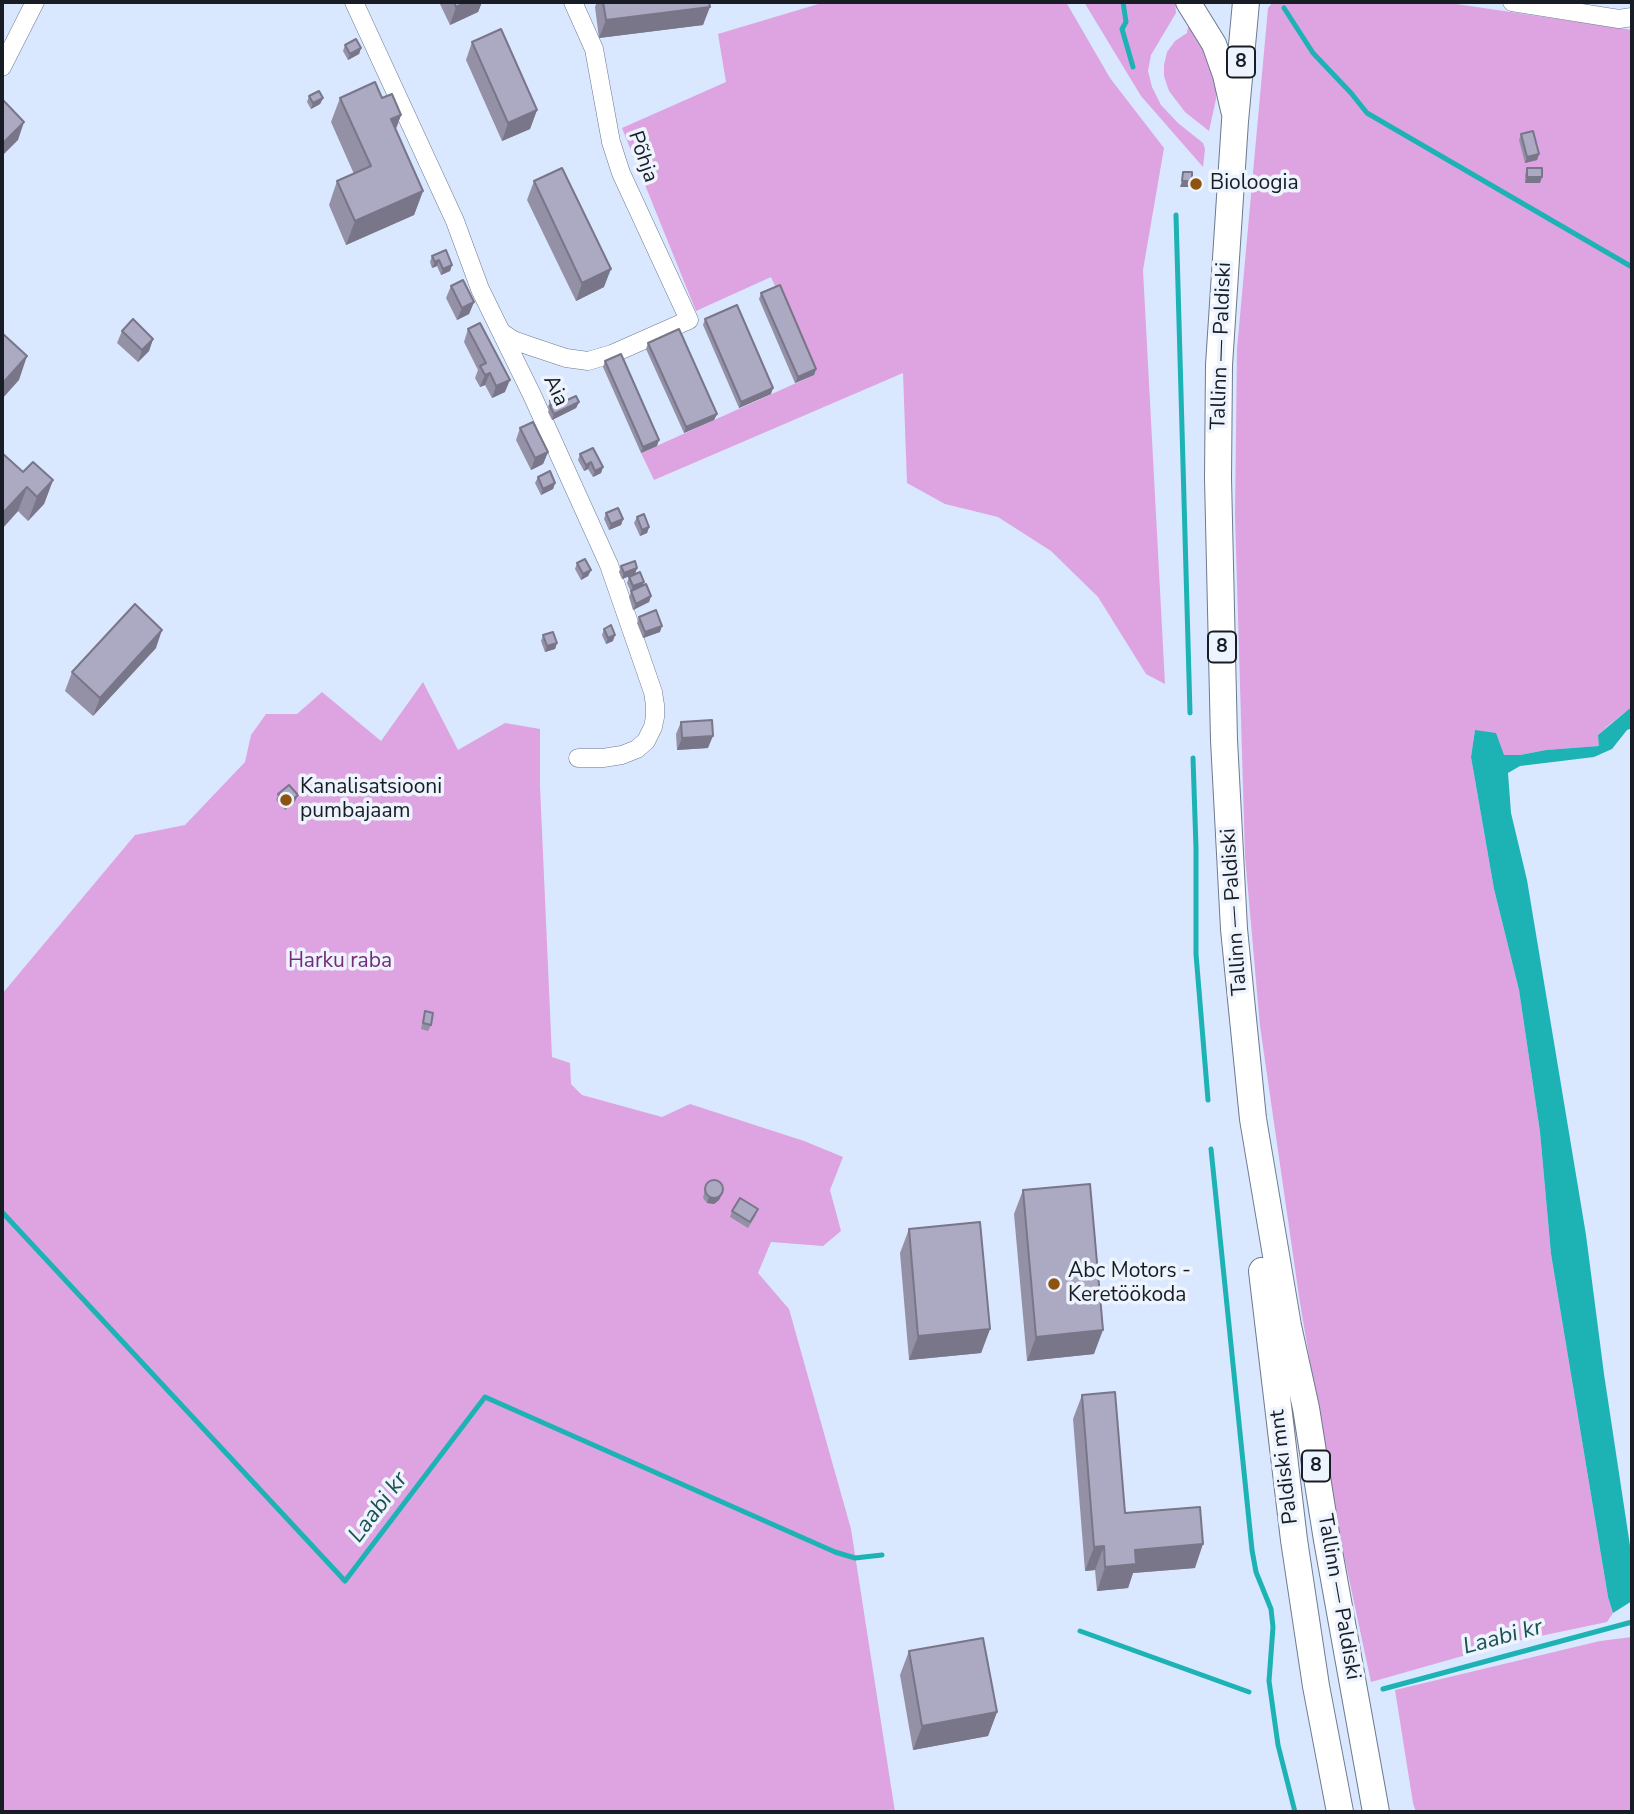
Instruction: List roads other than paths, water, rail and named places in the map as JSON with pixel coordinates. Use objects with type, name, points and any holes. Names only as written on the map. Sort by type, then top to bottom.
[{"type":"main road","name":"Tallinn — Paldiski","points":[[1246,2],[1235,121],[1219,365],[1218,492],[1224,740],[1234,929],[1253,1119],[1286,1314],[1307,1408],[1332,1567],[1376,1812]]},
{"type":"main road","name":"Paldiski mnt","points":[[1253,1119],[1259,1242],[1294,1540],[1316,1686],[1340,1812]]},
{"type":"street","points":[[2,67],[35,2]]},
{"type":"street","name":"Aia","points":[[354,2],[455,221],[480,289],[532,395],[609,565],[653,692],[653,727],[646,741],[637,749],[622,755],[578,758]]},
{"type":"street","name":"Põhja","points":[[500,330],[513,340],[566,358],[587,361],[612,354],[689,320],[621,173],[611,142],[594,49],[573,2]]},
{"type":"street","points":[[1188,2],[1214,44],[1225,75],[1235,121]]},
{"type":"street","points":[[1512,2],[1619,19],[1632,17]]},
{"type":"street","points":[[1367,1763],[1388,1812]]},
{"type":"waterway","points":[[1123,2],[1126,22],[1122,29],[1133,67]]},
{"type":"waterway","points":[[1284,8],[1313,53],[1367,113],[1632,267]]},
{"type":"waterway","points":[[1176,215],[1190,713]]},
{"type":"waterway","points":[[1193,758],[1196,954],[1208,1100]]},
{"type":"waterway","points":[[1211,1149],[1252,1550],[1256,1572],[1271,1609],[1273,1627],[1269,1681],[1278,1745],[1295,1812]]},
{"type":"waterway","name":"Laabi kr","points":[[2,1212],[345,1581],[485,1397],[835,1552],[855,1558],[882,1555]]},
{"type":"waterway","name":"Laabi kr","points":[[1383,1689],[1632,1622]]},
{"type":"waterway","points":[[1080,1631],[1249,1692]]},
{"type":"place","name":"Bioloogia","points":[[1196,184]]},
{"type":"place","name":"Kanalisatsiooni pumbajaam","points":[[286,800]]},
{"type":"place","name":"Abc Motors - Keretöökoda","points":[[1054,1284]]},
{"type":"park label","name":"Harku raba","points":[[340,962]]}]
